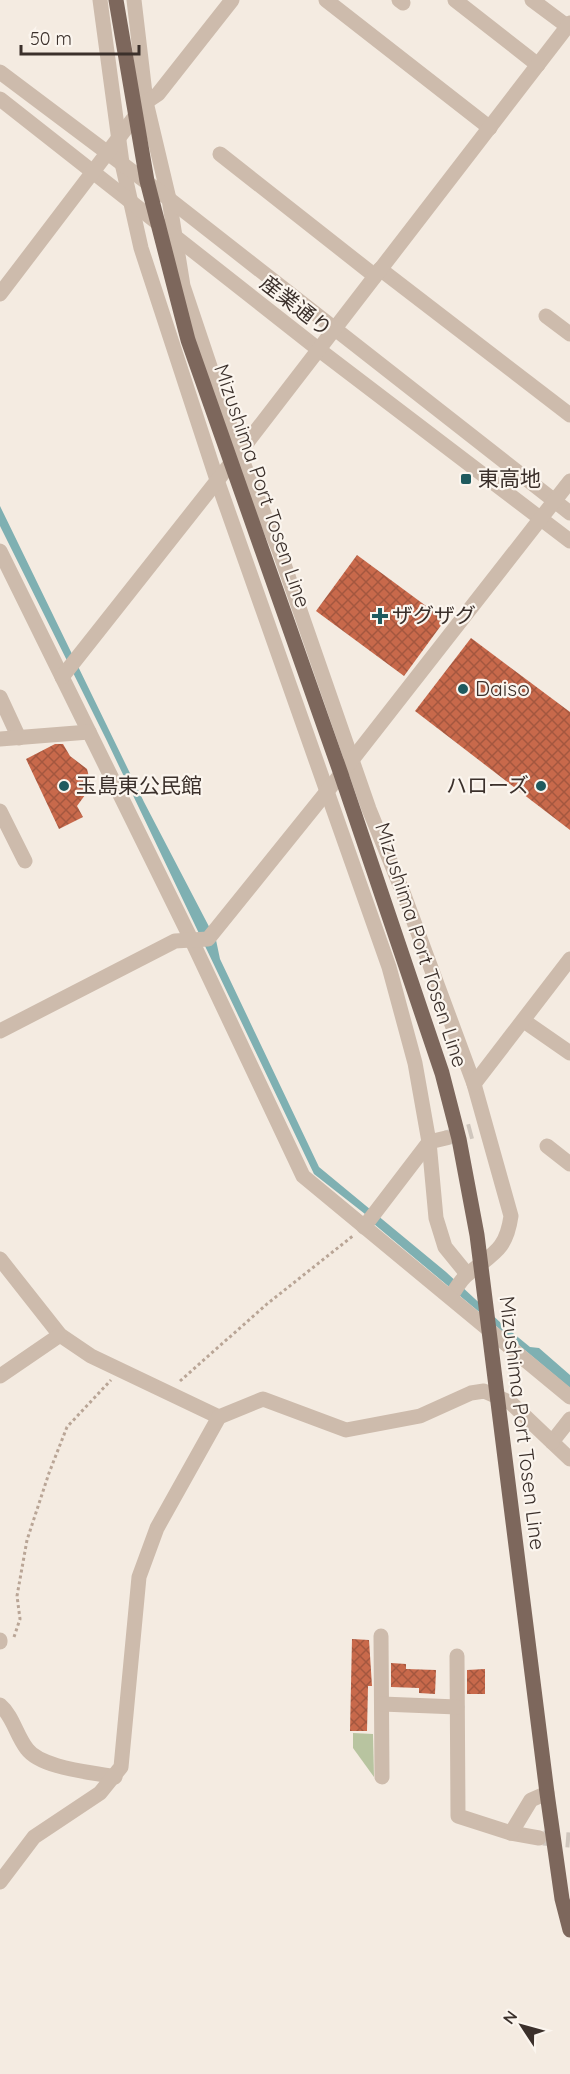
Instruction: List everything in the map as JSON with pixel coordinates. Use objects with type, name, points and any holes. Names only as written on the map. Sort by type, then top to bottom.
[{"type":"main road","name":"Mizushima Port Tosen Line","points":[[116,0],[147,182],[188,340],[341,774],[442,1073],[459,1139],[477,1235],[547,1793],[562,1899],[570,1930]]},
{"type":"street","points":[[100,0],[122,164],[141,248],[217,480],[327,792],[339,818],[389,967],[415,1063],[429,1142],[436,1218],[445,1247],[467,1274]]},
{"type":"street","points":[[134,0],[146,102],[169,199],[173,237],[183,286],[239,453],[279,549],[369,809],[404,895],[474,1084],[488,1127],[511,1216],[508,1235],[489,1260],[467,1274],[451,1296]]},
{"type":"street","points":[[0,294],[146,102],[158,94],[232,0]]},
{"type":"street","points":[[326,0],[490,128]]},
{"type":"street","points":[[455,0],[538,65]]},
{"type":"street","points":[[62,677],[239,453],[569,25],[532,0]]},
{"type":"street","name":"産業通り","points":[[0,72],[169,199],[333,330],[570,513]]},
{"type":"street","name":"産業通り","points":[[0,99],[130,199],[173,237],[570,541]]},
{"type":"street","points":[[220,154],[570,415]]},
{"type":"street","points":[[546,315],[570,334]]},
{"type":"street","points":[[0,1031],[175,941],[208,939],[327,792],[570,481]]},
{"type":"street","points":[[0,551],[192,941],[303,1176],[451,1296],[570,1397]]},
{"type":"street","points":[[0,697],[19,738]]},
{"type":"street","points":[[0,739],[89,732]]},
{"type":"street","points":[[0,811],[25,861]]},
{"type":"street","points":[[474,1084],[570,959]]},
{"type":"street","points":[[524,1021],[570,1053]]},
{"type":"street","points":[[472,1131],[488,1127]]},
{"type":"street","points":[[364,1227],[429,1142],[446,1138]]},
{"type":"street","points":[[547,1146],[570,1164]]},
{"type":"street","points":[[0,1259],[60,1335],[91,1356],[219,1417]]},
{"type":"street","points":[[0,1376],[60,1335]]},
{"type":"street","points":[[0,1881],[34,1838],[99,1793],[115,1777],[121,1767],[139,1577],[158,1528],[219,1417],[263,1399],[346,1430],[420,1416],[471,1393],[484,1391],[512,1404],[570,1459]]},
{"type":"street","points":[[552,1442],[570,1419]]},
{"type":"street","points":[[381,1636],[382,1777]]},
{"type":"street","points":[[457,1656],[458,1816],[511,1833],[539,1838]]},
{"type":"street","points":[[382,1704],[457,1707]]},
{"type":"street","points":[[0,1705],[6,1710],[27,1750],[41,1761],[115,1777]]},
{"type":"street","points":[[511,1833],[531,1800],[547,1793]]},
{"type":"path","points":[[167,1392],[267,1304],[364,1227]]},
{"type":"path","points":[[0,1641],[16,1636],[20,1619],[17,1596],[27,1540],[67,1427],[120,1370]]},
{"type":"green space","points":[[353,1733],[373,1734],[374,1777],[353,1748]]},
{"type":"water","points":[[0,506],[144,802],[216,940],[220,959],[319,1167],[446,1272],[502,1324],[530,1347],[539,1348],[570,1375],[570,1388],[374,1224],[365,1214],[314,1174],[107,741],[0,526]]},
{"type":"building","name":"ザグザグ","points":[[357,555],[445,620],[404,676],[316,611]]},
{"type":"building","name":"ハローズ","points":[[471,638],[570,712],[570,830],[415,711]]},
{"type":"building","name":"玉島東公民館","points":[[55,744],[63,744],[70,756],[87,769],[90,781],[88,791],[77,806],[83,817],[59,829],[26,759]]},
{"type":"building","points":[[352,1639],[369,1640],[372,1686],[368,1686],[367,1731],[350,1731]]},
{"type":"building","points":[[391,1663],[406,1664],[406,1669],[436,1670],[435,1694],[419,1693],[419,1688],[391,1687]]},
{"type":"building","points":[[485,1669],[485,1694],[467,1694],[467,1670]]},
{"type":"tunnel","points":[[446,1138],[472,1131]]},
{"type":"tunnel","points":[[543,1838],[570,1840]]},
{"type":"place","name":"東高地","points":[[466,479]]},
{"type":"place","name":"ザグザグ","points":[[380,616]]},
{"type":"place","name":"Daiso","points":[[463,689]]},
{"type":"place","name":"玉島東公民館","points":[[64,786]]},
{"type":"place","name":"ハローズ","points":[[541,786]]}]
